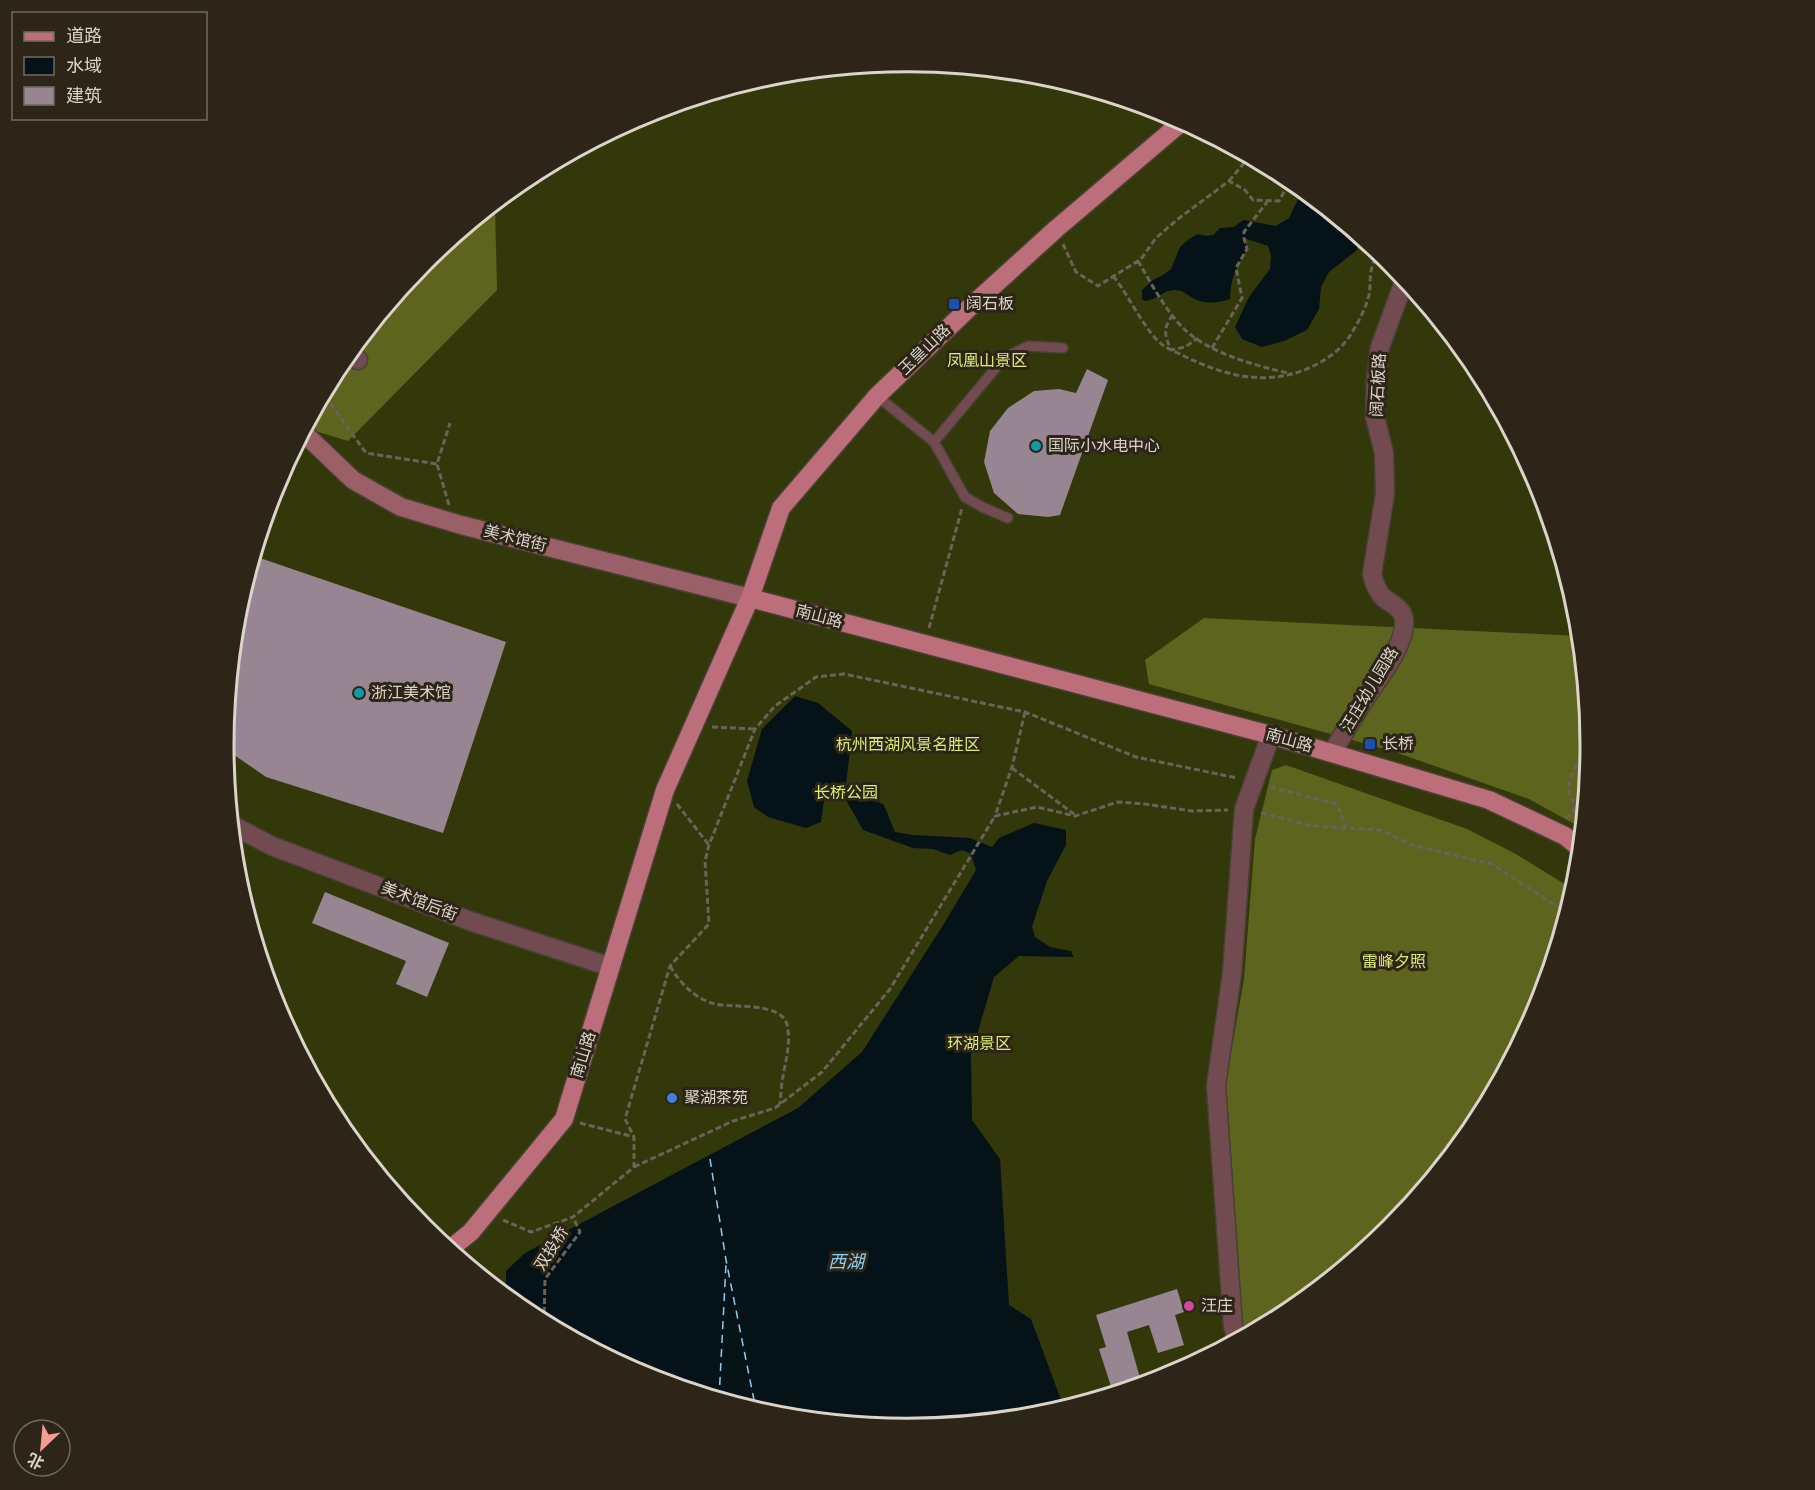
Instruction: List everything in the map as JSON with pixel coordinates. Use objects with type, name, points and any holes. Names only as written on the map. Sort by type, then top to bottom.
[{"type":"main road","name":"玉皇山路","points":[[750,598],[781,508],[877,396],[1056,229],[1175,128]]},
{"type":"main road","name":"南山路","points":[[456,1244],[471,1232],[564,1119],[665,790],[750,598],[1332,753],[1490,800],[1565,836],[1573,843]]},
{"type":"street","name":"阔石板路","points":[[1385,494],[1384,453],[1375,417],[1376,380],[1380,347],[1402,289]]},
{"type":"street","name":"美术馆街","points":[[309,438],[353,480],[401,507],[455,524],[750,598]]},
{"type":"street","name":"汪庄幼儿园路","points":[[1332,753],[1368,694],[1389,665],[1403,629],[1403,614],[1396,606],[1382,597],[1375,586],[1372,574],[1385,494]]},
{"type":"street","points":[[1235,1333],[1233,1326],[1216,1086],[1232,973],[1244,809],[1271,735]]},
{"type":"street","name":"美术馆后街","points":[[240,829],[272,846],[448,912],[611,967]]},
{"type":"lane","points":[[934,442],[1004,358],[1028,346],[1063,348]]},
{"type":"lane","points":[[877,396],[934,442],[965,497],[981,507],[1008,518]]},
{"type":"path","points":[[1056,229],[1076,272],[1098,286],[1138,261],[1163,232],[1229,181],[1244,162]]},
{"type":"path","points":[[1229,181],[1245,190],[1253,200],[1267,202],[1279,201],[1286,189]]},
{"type":"path","points":[[1212,348],[1242,298],[1236,268],[1247,249],[1244,232],[1267,202]]},
{"type":"path","points":[[1113,276],[1124,289],[1152,335],[1163,346],[1202,365],[1233,374],[1280,378],[1304,371],[1334,355],[1354,331],[1369,296],[1374,260]]},
{"type":"path","points":[[1138,261],[1160,298],[1183,328],[1212,348],[1232,357],[1294,374]]},
{"type":"path","points":[[1172,350],[1166,339],[1165,329],[1166,323],[1173,315]]},
{"type":"path","points":[[1172,350],[1185,346],[1198,338]]},
{"type":"path","points":[[329,402],[366,453],[437,464]]},
{"type":"path","points":[[450,423],[437,464],[455,524]]},
{"type":"path","points":[[924,644],[965,497]]},
{"type":"path","points":[[634,1167],[634,1137],[625,1119],[670,966],[708,924],[705,861],[709,844],[755,729],[775,706],[816,677],[844,674],[1025,712],[1136,757],[1253,782],[1337,804],[1346,828]]},
{"type":"path","points":[[694,726],[755,729]]},
{"type":"path","points":[[1546,827],[1573,813],[1575,804],[1569,790],[1575,765],[1580,759]]},
{"type":"path","points":[[1012,767],[1076,816]]},
{"type":"path","points":[[665,790],[709,844]]},
{"type":"path","points":[[487,1213],[531,1232],[573,1217],[634,1167],[733,1121],[780,1105],[822,1072],[890,989],[995,816]]},
{"type":"path","points":[[670,966],[678,980],[689,990],[715,1004],[776,1012],[785,1018],[788,1028],[788,1055],[780,1105]]},
{"type":"path","points":[[564,1119],[634,1137]]},
{"type":"path","name":"双投桥","points":[[544,1311],[545,1279],[580,1232],[573,1217]]},
{"type":"green space","name":"杭州西湖风景名胜区","points":[[863,73],[952,73],[1039,85],[1082,95],[1165,123],[1205,141],[1281,185],[1317,211],[1383,269],[1413,301],[1467,371],[1490,409],[1511,447],[1545,529],[1558,571],[1575,657],[1579,701],[1579,789],[1575,833],[1558,919],[1545,961],[1511,1043],[1467,1119],[1441,1155],[1383,1221],[1351,1251],[1281,1305],[1244,1328],[1165,1367],[1124,1382],[1039,1405],[995,1412],[952,1417],[863,1417],[776,1405],[733,1395],[650,1367],[610,1349],[534,1305],[498,1279],[432,1221],[402,1189],[348,1119],[325,1081],[304,1043],[270,961],[257,919],[240,833],[234,745],[236,701],[240,657],[257,571],[270,529],[304,447],[348,371],[374,335],[432,269],[464,239],[534,185],[571,162],[650,123],[691,108],[776,85],[820,78]]},
{"type":"green space","points":[[495,213],[497,290],[348,441],[313,430],[348,371],[402,301],[432,269]]},
{"type":"green space","points":[[1204,618],[1572,636],[1579,701],[1580,745],[1576,825],[1529,799],[1392,751],[1149,684],[1145,660]]},
{"type":"green space","name":"雷峰夕照","points":[[1286,765],[1467,829],[1514,853],[1566,885],[1545,961],[1511,1043],[1467,1119],[1441,1155],[1383,1221],[1351,1251],[1281,1305],[1244,1328],[1226,1081],[1244,979],[1255,839],[1272,770]]},
{"type":"water","points":[[1299,198],[1358,245],[1357,250],[1329,272],[1321,287],[1319,309],[1307,330],[1284,341],[1262,347],[1242,339],[1235,327],[1249,297],[1270,269],[1271,256],[1268,246],[1244,238],[1247,249],[1235,272],[1230,299],[1205,302],[1172,290],[1149,300],[1142,299],[1142,290],[1171,269],[1180,247],[1198,234],[1213,235],[1220,228],[1234,227],[1243,220],[1276,226],[1289,218]]},
{"type":"water","name":"西湖","points":[[795,696],[818,703],[852,731],[846,785],[884,805],[895,832],[970,838],[992,847],[999,838],[1034,823],[1066,830],[1066,845],[1047,881],[1032,927],[1035,937],[1050,947],[1071,951],[1074,957],[1019,956],[994,977],[971,1055],[972,1120],[1000,1159],[1009,1305],[1031,1319],[1061,1400],[995,1412],[952,1417],[908,1418],[863,1417],[776,1405],[733,1395],[650,1367],[571,1328],[506,1285],[506,1271],[525,1253],[798,1108],[862,1052],[976,870],[971,854],[962,850],[950,855],[933,849],[913,848],[863,830],[846,800],[831,790],[824,801],[821,822],[806,828],[768,817],[754,807],[747,781],[762,729]]},
{"type":"building","name":"国际小水电中心","points":[[1087,369],[1108,380],[1060,515],[1048,517],[1018,514],[994,493],[984,462],[990,431],[1008,408],[1034,391],[1059,389],[1076,393]]},
{"type":"building","name":"浙江美术馆","points":[[261,558],[506,642],[443,833],[266,777],[234,755],[234,745],[240,657],[247,614]]},
{"type":"building","points":[[325,892],[449,943],[427,997],[396,984],[406,961],[312,923]]},
{"type":"building","points":[[1177,1289],[1184,1312],[1175,1315],[1184,1345],[1158,1353],[1149,1325],[1127,1332],[1140,1376],[1111,1386],[1099,1349],[1106,1347],[1096,1315]]},
{"type":"ferry route","points":[[710,1159],[726,1260],[754,1400]]},
{"type":"ferry route","points":[[719,1391],[726,1264]]},
{"type":"place","name":"阔石板","points":[[954,304]]},
{"type":"place","name":"国际小水电中心","points":[[1036,446]]},
{"type":"place","name":"浙江美术馆","points":[[359,693]]},
{"type":"place","name":"长桥","points":[[1370,744]]},
{"type":"place","name":"聚湖茶苑","points":[[672,1098]]},
{"type":"place","name":"汪庄","points":[[1189,1306]]},
{"type":"park label","name":"凤凰山景区","points":[[987,361]]},
{"type":"park label","name":"长桥公园","points":[[846,793]]},
{"type":"park label","name":"环湖景区","points":[[979,1044]]}]
